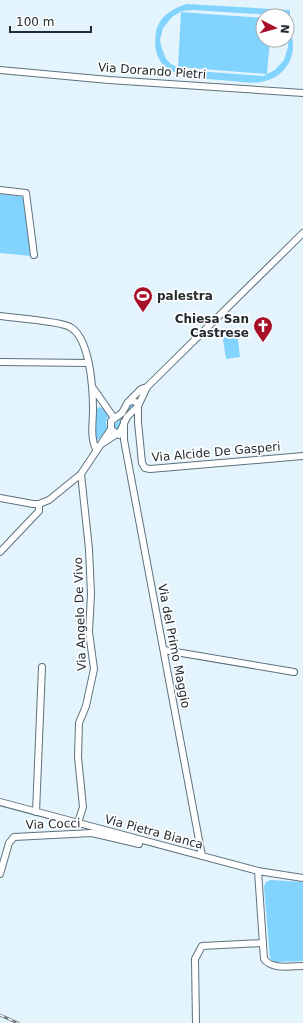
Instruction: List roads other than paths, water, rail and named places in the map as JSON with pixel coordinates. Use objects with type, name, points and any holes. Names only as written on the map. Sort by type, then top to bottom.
[{"type":"street","name":"Via Dorando Pietri","points":[[0,70],[303,93]]},
{"type":"street","points":[[0,190],[26,193],[34,255]]},
{"type":"street","points":[[0,498],[39,504],[49,500],[81,474],[111,428],[110,424],[114,418],[122,414],[128,402],[141,390],[147,387],[303,233]]},
{"type":"street","points":[[0,316],[69,326],[81,338],[88,363],[91,385],[93,406],[93,440],[98,447]]},
{"type":"street","points":[[0,362],[88,363]]},
{"type":"street","points":[[91,385],[102,403],[114,418]]},
{"type":"street","points":[[98,447],[121,430],[125,419],[138,406],[147,387]]},
{"type":"street","points":[[128,402],[136,402],[138,406]]},
{"type":"street","points":[[93,406],[102,403]]},
{"type":"street","name":"Via Alcide De Gasperi","points":[[138,406],[142,463],[145,468],[150,470],[303,456]]},
{"type":"street","points":[[125,419],[134,416],[138,422]]},
{"type":"street","name":"Via del Primo Maggio","points":[[125,419],[124,440],[202,856]]},
{"type":"street","points":[[111,428],[124,440]]},
{"type":"street","name":"Via Angelo De Vivo","points":[[78,823],[83,807],[78,757],[79,724],[86,706],[94,669],[89,632],[91,594],[89,549],[81,474]]},
{"type":"street","points":[[0,552],[38,511],[39,504]]},
{"type":"street","points":[[164,650],[294,672]]},
{"type":"street","points":[[36,812],[42,667]]},
{"type":"street","name":"Via Pietra Bianca","points":[[0,802],[258,871],[303,878]]},
{"type":"street","name":"Via Cocci","points":[[0,874],[9,843],[14,837],[92,834],[141,845],[156,844]]},
{"type":"street","points":[[258,871],[264,959],[270,965],[303,966]]},
{"type":"street","points":[[196,1023],[195,959],[202,946],[263,943]]},
{"type":"railway","points":[[0,1015],[18,1023]]},
{"type":"place","name":"palestra","points":[[143,313]]},
{"type":"place","name":"Chiesa San Castrese","points":[[263,343]]}]
